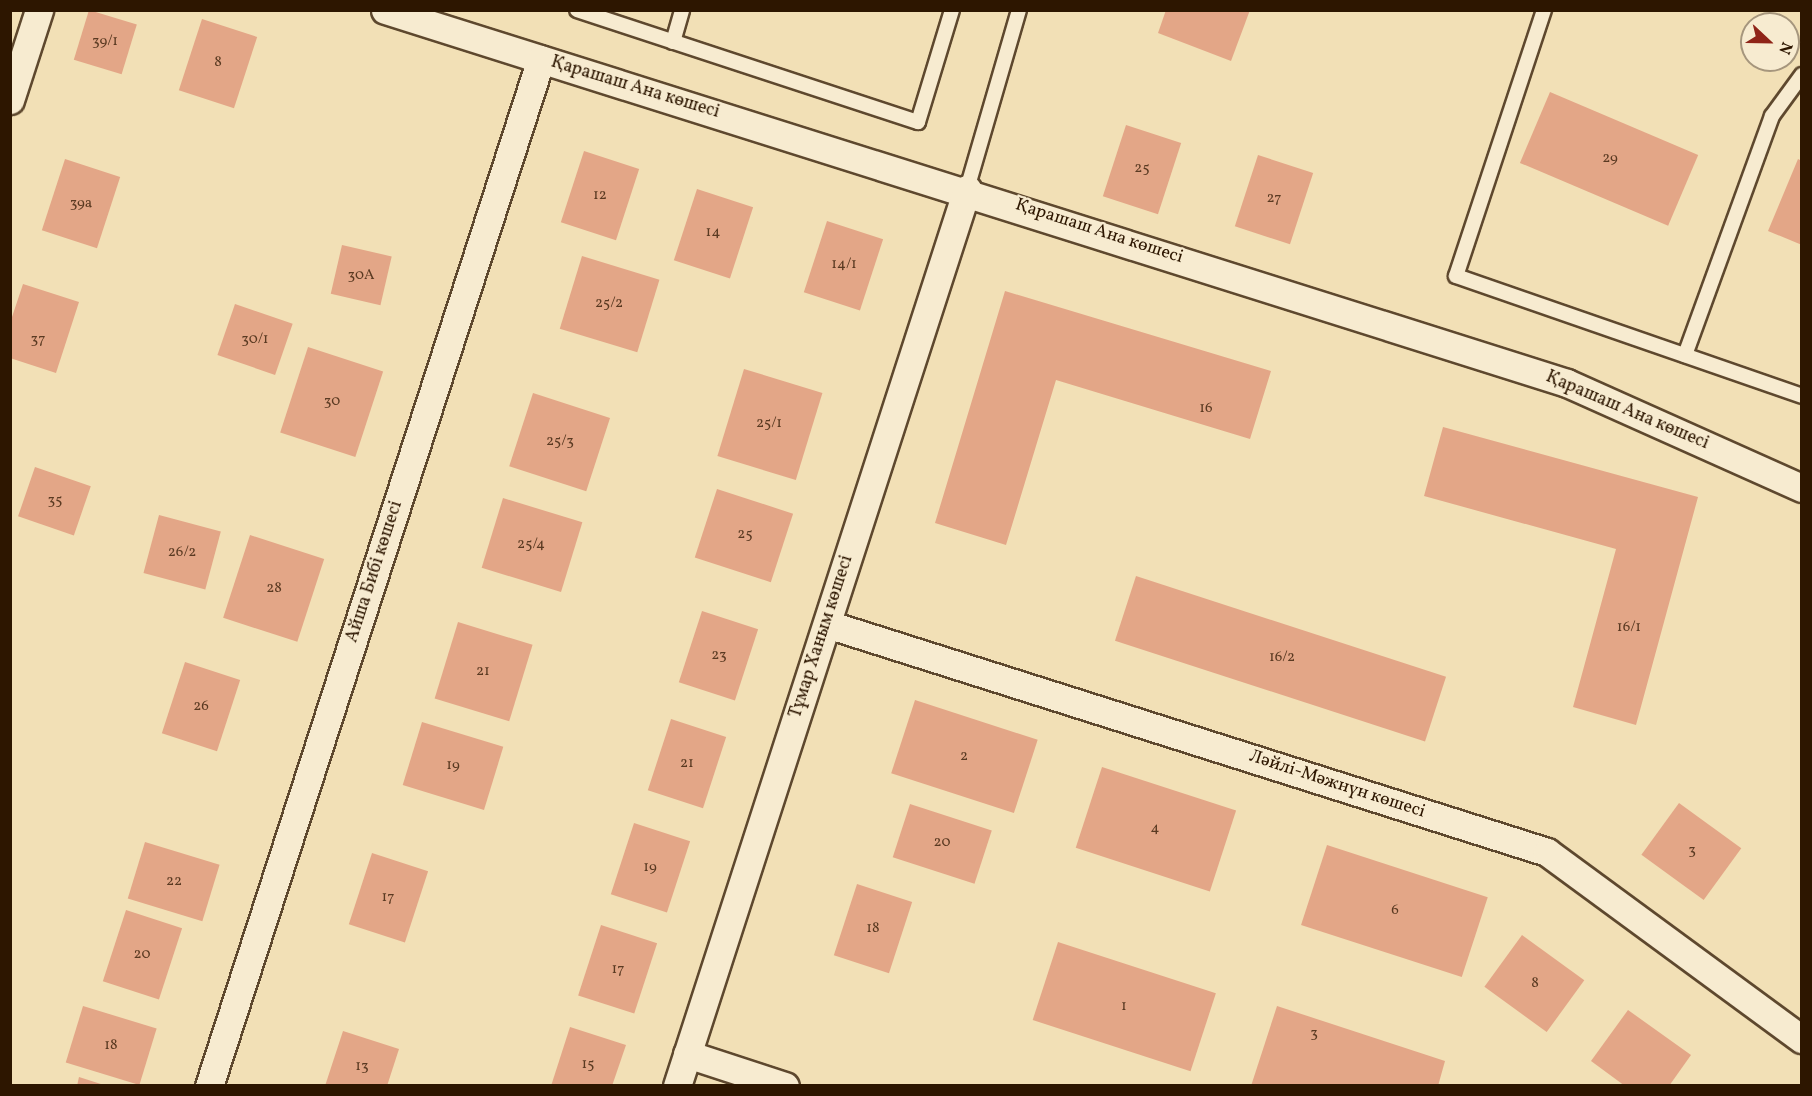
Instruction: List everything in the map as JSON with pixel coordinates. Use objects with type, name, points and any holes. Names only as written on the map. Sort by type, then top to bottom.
[{"type":"street","points":[[10,100],[39,10]]},
{"type":"street","name":"Қарашаш Ана көшесі","points":[[385,10],[967,189],[1567,383],[1802,488]]},
{"type":"street","name":"Айша Бибі көшесі","points":[[209,1086],[541,59]]},
{"type":"street","name":"Тұмар Ханым көшесі","points":[[677,1086],[967,189]]},
{"type":"street","name":"Ләйлі-Мәжнүн көшесі","points":[[827,624],[1547,852],[1802,1039]]},
{"type":"street","points":[[687,1054],[786,1086]]},
{"type":"lane","points":[[577,10],[918,122],[952,10]]},
{"type":"lane","points":[[673,42],[682,10]]},
{"type":"lane","points":[[967,189],[1019,10]]},
{"type":"lane","points":[[1544,10],[1456,276],[1802,396]]},
{"type":"lane","points":[[1685,356],[1773,116],[1802,75]]},
{"type":"building","points":[[89,10],[137,25],[122,74],[74,60]]},
{"type":"building","points":[[1166,10],[1250,10],[1231,61],[1158,33]]},
{"type":"building","points":[[202,19],[257,37],[234,108],[179,90]]},
{"type":"building","points":[[1550,92],[1698,155],[1668,226],[1520,163]]},
{"type":"building","points":[[1126,125],[1181,143],[1158,214],[1103,196]]},
{"type":"building","points":[[584,151],[639,169],[616,240],[561,222]]},
{"type":"building","points":[[1258,155],[1313,173],[1290,244],[1235,226]]},
{"type":"building","points":[[65,159],[120,177],[97,248],[42,230]]},
{"type":"building","points":[[1798,159],[1802,161],[1802,245],[1768,231]]},
{"type":"building","points":[[697,189],[753,207],[730,279],[674,260]]},
{"type":"building","points":[[827,221],[883,239],[860,311],[804,292]]},
{"type":"building","points":[[342,245],[392,256],[380,305],[331,294]]},
{"type":"building","points":[[582,256],[659,280],[637,352],[560,329]]},
{"type":"building","points":[[23,284],[79,302],[56,373],[10,358],[10,323]]},
{"type":"building","points":[[1005,291],[1271,371],[1250,439],[1056,380],[1006,545],[935,523]]},
{"type":"building","points":[[235,304],[293,324],[275,375],[217,355]]},
{"type":"building","points":[[308,347],[383,371],[355,457],[280,433]]},
{"type":"building","points":[[744,369],[822,393],[796,480],[717,456]]},
{"type":"building","points":[[533,393],[610,418],[586,491],[509,466]]},
{"type":"building","points":[[1443,427],[1698,497],[1636,725],[1573,707],[1616,549],[1424,496]]},
{"type":"building","points":[[35,467],[91,486],[74,535],[18,516]]},
{"type":"building","points":[[717,489],[793,514],[771,582],[695,557]]},
{"type":"building","points":[[503,498],[582,522],[561,592],[482,568]]},
{"type":"building","points":[[159,515],[221,532],[205,590],[143,573]]},
{"type":"building","points":[[250,535],[324,559],[297,642],[223,618]]},
{"type":"building","points":[[1136,576],[1446,677],[1425,741],[1115,641]]},
{"type":"building","points":[[702,611],[758,629],[735,701],[679,682]]},
{"type":"building","points":[[458,622],[533,645],[509,721],[435,699]]},
{"type":"building","points":[[185,662],[240,680],[217,751],[162,733]]},
{"type":"building","points":[[915,700],[1038,740],[1014,813],[891,773]]},
{"type":"building","points":[[671,719],[726,737],[703,808],[648,790]]},
{"type":"building","points":[[422,722],[503,747],[484,810],[403,785]]},
{"type":"building","points":[[1102,767],[1236,811],[1210,891],[1076,848]]},
{"type":"building","points":[[1679,803],[1741,848],[1704,900],[1641,855]]},
{"type":"building","points":[[910,804],[992,831],[974,884],[893,857]]},
{"type":"building","points":[[634,823],[690,841],[667,913],[611,894]]},
{"type":"building","points":[[145,842],[220,865],[202,921],[128,898]]},
{"type":"building","points":[[1327,845],[1488,897],[1462,977],[1301,925]]},
{"type":"building","points":[[372,853],[428,871],[405,943],[349,924]]},
{"type":"building","points":[[857,884],[912,902],[889,973],[834,955]]},
{"type":"building","points":[[126,910],[182,928],[159,1000],[103,981]]},
{"type":"building","points":[[601,925],[657,943],[634,1014],[578,995]]},
{"type":"building","points":[[1522,935],[1584,980],[1547,1032],[1484,987]]},
{"type":"building","points":[[1058,942],[1216,993],[1191,1071],[1033,1020]]},
{"type":"building","points":[[83,1006],[157,1029],[139,1085],[66,1062]]},
{"type":"building","points":[[1277,1006],[1445,1061],[1438,1086],[1251,1086]]},
{"type":"building","points":[[1628,1010],[1691,1055],[1669,1086],[1625,1086],[1591,1061]]},
{"type":"building","points":[[570,1027],[626,1045],[612,1086],[551,1086]]},
{"type":"building","points":[[343,1031],[399,1049],[387,1086],[325,1086]]},
{"type":"building","points":[[79,1077],[104,1085],[104,1086],[77,1086]]}]
